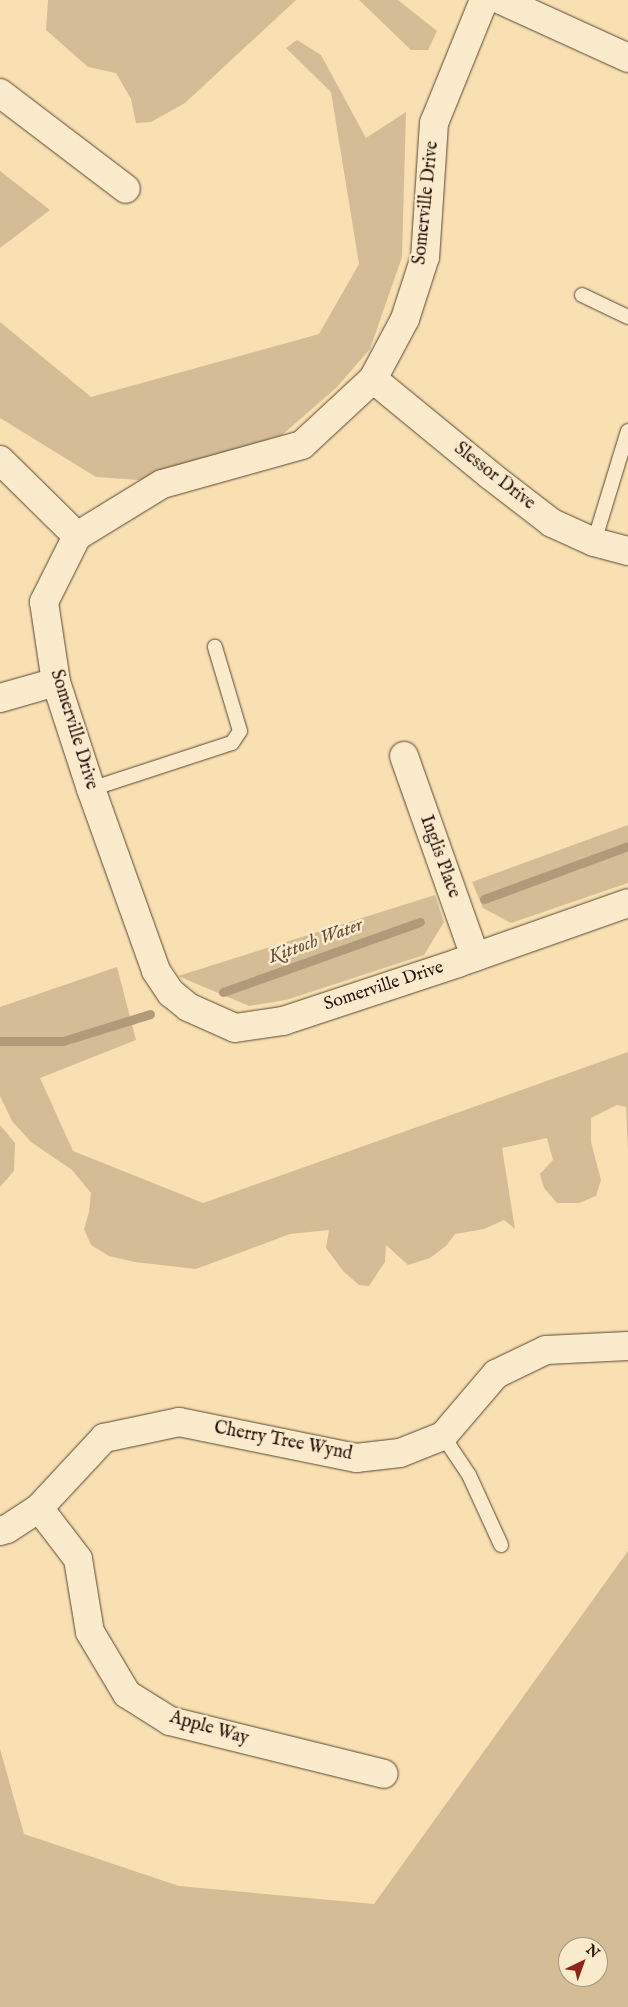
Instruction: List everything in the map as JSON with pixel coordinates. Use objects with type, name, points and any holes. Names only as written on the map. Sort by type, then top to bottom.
[{"type":"street","name":"Somerville Drive","points":[[484,0],[434,122],[425,257],[406,319],[373,379],[302,446],[162,484],[77,536],[44,602],[56,682],[90,789],[156,972],[171,993],[188,1007],[235,1028],[282,1020],[475,957],[628,903]]},
{"type":"street","points":[[501,0],[628,58]]},
{"type":"street","points":[[0,93],[126,189]]},
{"type":"street","name":"Slessor Drive","points":[[373,379],[490,476],[552,523],[594,542],[628,551]]},
{"type":"street","points":[[0,460],[77,536]]},
{"type":"street","points":[[0,698],[56,682]]},
{"type":"street","name":"Inglis Place","points":[[404,756],[475,957]]},
{"type":"street","name":"Cherry Tree Wynd","points":[[0,1531],[7,1529],[39,1508],[104,1438],[179,1422],[356,1458],[400,1454],[443,1436],[496,1374],[546,1350],[628,1346]]},
{"type":"street","name":"Apple Way","points":[[39,1508],[78,1559],[90,1632],[127,1694],[170,1721],[384,1774]]},
{"type":"lane","points":[[582,295],[628,317]]},
{"type":"lane","points":[[594,542],[628,431]]},
{"type":"lane","points":[[90,789],[232,743],[240,731],[215,647]]},
{"type":"lane","points":[[443,1436],[469,1475],[501,1545]]},
{"type":"shaded area","points":[[48,0],[296,0],[185,103],[151,122],[136,123],[131,99],[116,73],[88,67],[46,30]]},
{"type":"shaded area","points":[[359,0],[398,0],[437,31],[428,50],[411,50]]},
{"type":"shaded area","points":[[297,40],[321,55],[366,138],[406,112],[402,257],[370,349],[336,388],[282,435],[139,480],[96,477],[0,418],[0,322],[91,397],[319,334],[359,264],[331,92],[286,48]]},
{"type":"shaded area","points":[[0,171],[50,210],[0,248]]},
{"type":"shaded area","points":[[628,825],[628,883],[511,923],[483,908],[472,882]]},
{"type":"shaded area","points":[[435,895],[444,922],[424,955],[286,1000],[249,1006],[178,976]]},
{"type":"shaded area","points":[[117,967],[136,1040],[40,1078],[73,1151],[203,1203],[628,1052],[628,1151],[626,1107],[617,1105],[591,1118],[591,1142],[601,1180],[596,1196],[579,1203],[557,1203],[544,1188],[540,1174],[553,1160],[547,1138],[502,1148],[515,1229],[504,1220],[484,1229],[455,1234],[446,1246],[430,1258],[408,1265],[386,1245],[385,1262],[369,1286],[359,1285],[344,1272],[326,1248],[329,1230],[290,1234],[196,1269],[135,1262],[109,1256],[91,1245],[84,1229],[89,1212],[91,1193],[72,1170],[31,1142],[12,1121],[0,1096],[0,1007]]},
{"type":"shaded area","points":[[0,1125],[15,1143],[14,1171],[0,1187]]},
{"type":"shaded area","points":[[628,1551],[628,2007],[0,2007],[0,1749],[24,1834],[179,1886],[374,1904]]},
{"type":"waterway","name":"Kittoch Water","points":[[484,899],[628,846]]},
{"type":"waterway","name":"Kittoch Water","points":[[223,992],[420,922]]},
{"type":"waterway","name":"Kittoch Water","points":[[0,1041],[63,1041],[150,1014]]}]
